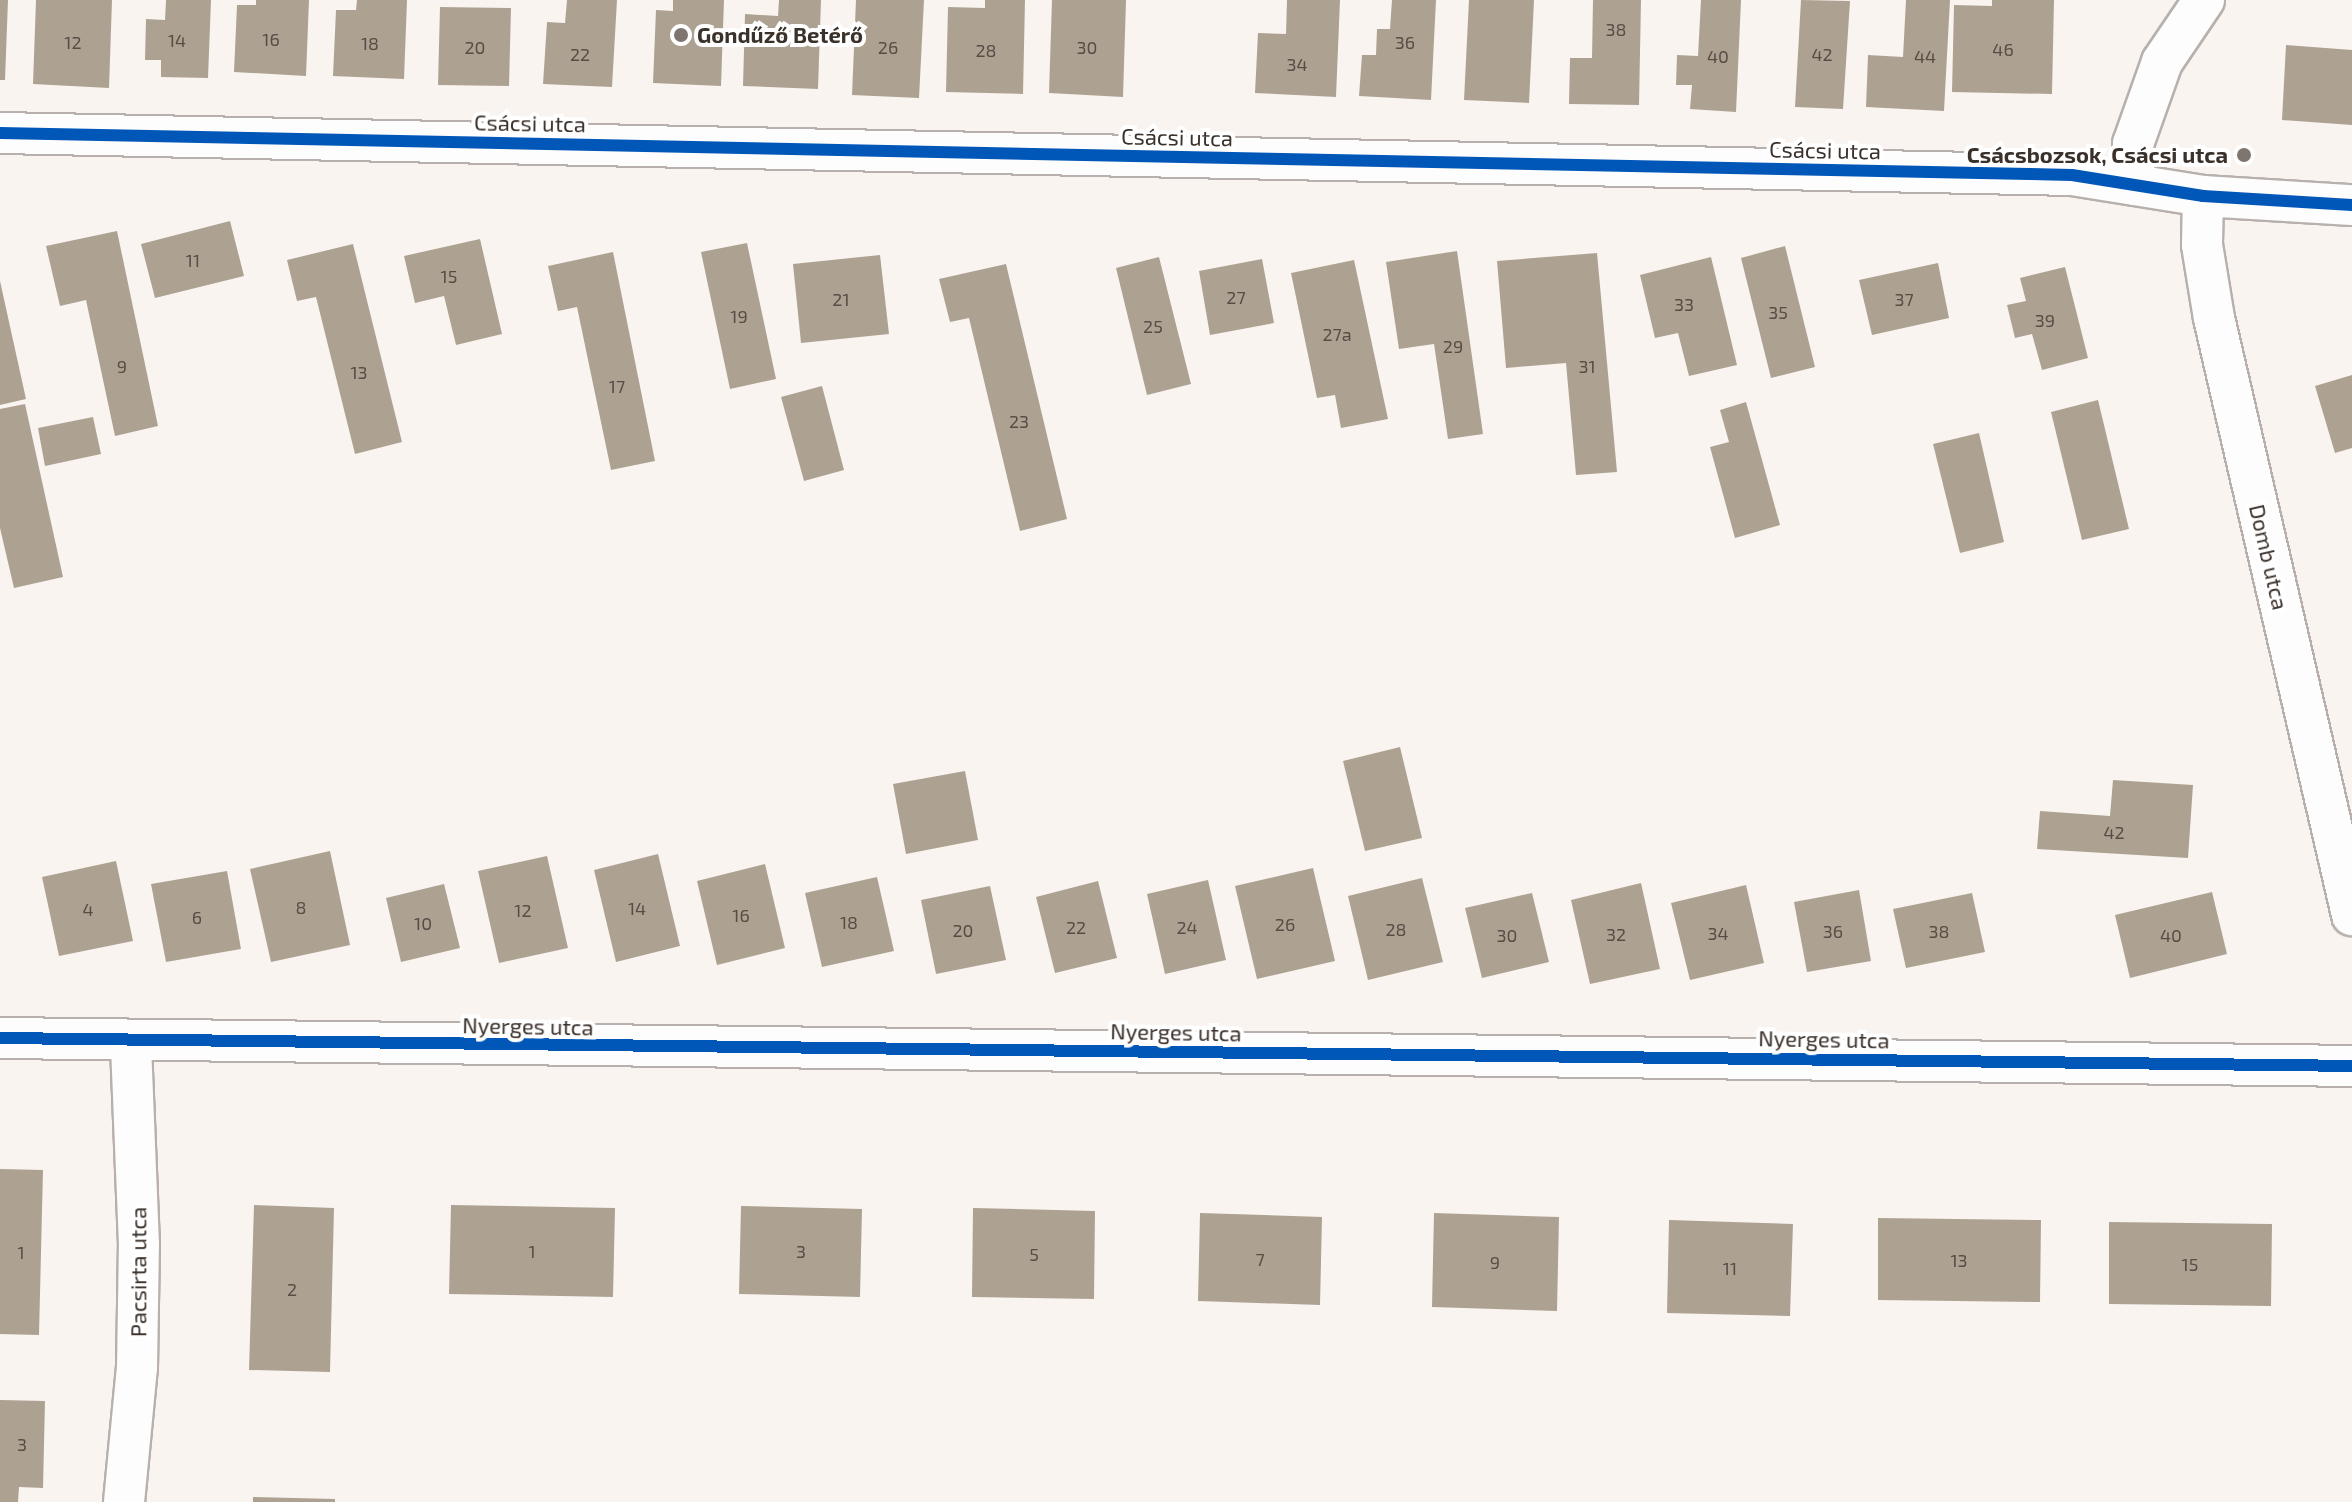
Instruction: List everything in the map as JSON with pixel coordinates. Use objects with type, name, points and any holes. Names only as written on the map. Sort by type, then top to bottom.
[{"type":"street","points":[[2135,185],[2133,144],[2162,62],[2204,0]]},
{"type":"street","name":"Csácsi utca","points":[[0,133],[2072,175],[2203,196],[2352,205]]},
{"type":"street","name":"Domb utca","points":[[2203,196],[2202,245],[2214,318],[2352,915]]},
{"type":"street","name":"Nyerges utca","points":[[0,1038],[131,1042],[2352,1066]]},
{"type":"street","name":"Pacsirta utca","points":[[124,1502],[137,1368],[139,1261],[131,1042]]},
{"type":"building","points":[[0,0],[8,0],[5,80],[0,80]]},
{"type":"building","points":[[36,0],[112,0],[109,88],[33,84]]},
{"type":"building","points":[[166,0],[211,0],[208,78],[161,77],[161,60],[145,60],[146,19],[165,20]]},
{"type":"building","points":[[256,0],[309,0],[306,76],[234,72],[237,5],[256,5]]},
{"type":"building","points":[[357,0],[407,0],[404,79],[333,76],[336,10],[356,10]]},
{"type":"building","points":[[567,0],[617,0],[612,87],[543,84],[547,22],[565,23]]},
{"type":"building","points":[[673,0],[724,0],[721,86],[653,83],[656,10],[673,11]]},
{"type":"building","points":[[779,0],[821,0],[818,89],[743,86],[745,14],[778,16]]},
{"type":"building","points":[[856,0],[924,0],[919,98],[852,95]]},
{"type":"building","points":[[985,0],[1025,0],[1023,94],[946,92],[948,7],[985,8]]},
{"type":"building","points":[[1052,0],[1126,0],[1123,97],[1049,93]]},
{"type":"building","points":[[1287,0],[1340,0],[1336,97],[1255,93],[1258,33],[1286,34]]},
{"type":"building","points":[[1392,0],[1436,0],[1431,100],[1359,96],[1362,55],[1376,55],[1377,29],[1390,29]]},
{"type":"building","points":[[1469,0],[1534,0],[1529,103],[1464,100]]},
{"type":"building","points":[[1593,0],[1641,0],[1639,105],[1569,104],[1570,58],[1592,58]]},
{"type":"building","points":[[1701,0],[1741,0],[1736,112],[1690,109],[1692,85],[1676,85],[1677,55],[1698,56]]},
{"type":"building","points":[[1801,0],[1850,1],[1843,109],[1795,107]]},
{"type":"building","points":[[1906,0],[1950,0],[1944,111],[1866,107],[1868,55],[1903,57]]},
{"type":"building","points":[[1992,0],[2054,0],[2052,94],[1952,92],[1954,5],[1992,6]]},
{"type":"building","points":[[440,7],[511,8],[509,86],[438,85]]},
{"type":"building","points":[[2286,45],[2352,50],[2352,125],[2282,120]]},
{"type":"building","points":[[230,221],[244,276],[155,298],[141,244]]},
{"type":"building","points":[[117,231],[158,426],[115,436],[86,300],[60,306],[46,246]]},
{"type":"building","points":[[480,239],[502,334],[456,345],[444,296],[415,303],[404,256]]},
{"type":"building","points":[[747,243],[776,379],[730,389],[701,252]]},
{"type":"building","points":[[353,244],[402,442],[355,454],[316,297],[297,301],[287,260]]},
{"type":"building","points":[[1785,246],[1815,367],[1771,378],[1741,258]]},
{"type":"building","points":[[1457,251],[1483,434],[1448,439],[1434,344],[1399,349],[1386,262]]},
{"type":"building","points":[[613,252],[655,461],[611,470],[577,307],[558,311],[548,266]]},
{"type":"building","points":[[1597,253],[1617,472],[1576,475],[1566,363],[1506,368],[1497,261]]},
{"type":"building","points":[[880,255],[889,334],[801,343],[793,264]]},
{"type":"building","points":[[1159,257],[1191,384],[1147,395],[1116,268]]},
{"type":"building","points":[[1711,257],[1737,365],[1689,376],[1678,333],[1655,338],[1640,275]]},
{"type":"building","points":[[1262,259],[1274,323],[1210,335],[1199,271]]},
{"type":"building","points":[[1354,260],[1388,419],[1341,428],[1335,395],[1317,398],[1291,273]]},
{"type":"building","points":[[1938,263],[1949,318],[1872,335],[1859,280]]},
{"type":"building","points":[[1006,264],[1067,519],[1020,531],[969,318],[950,322],[939,279]]},
{"type":"building","points":[[2065,267],[2088,358],[2042,370],[2032,334],[2015,338],[2007,305],[2026,301],[2020,278]]},
{"type":"building","points":[[0,281],[26,399],[0,405]]},
{"type":"building","points":[[2352,375],[2352,448],[2335,453],[2315,386]]},
{"type":"building","points":[[822,386],[844,470],[804,481],[781,397]]},
{"type":"building","points":[[2098,400],[2129,529],[2082,540],[2051,412]]},
{"type":"building","points":[[1746,402],[1780,525],[1735,538],[1710,447],[1729,442],[1720,410]]},
{"type":"building","points":[[25,404],[63,577],[14,588],[0,528],[0,409]]},
{"type":"building","points":[[93,417],[101,454],[45,466],[38,428]]},
{"type":"building","points":[[1979,433],[2004,542],[1960,553],[1933,444]]},
{"type":"building","points":[[1400,747],[1422,838],[1365,851],[1343,761]]},
{"type":"building","points":[[965,771],[978,840],[906,854],[893,784]]},
{"type":"building","points":[[2113,780],[2193,785],[2188,858],[2037,849],[2040,811],[2110,816]]},
{"type":"building","points":[[330,851],[350,945],[271,962],[250,869]]},
{"type":"building","points":[[658,854],[680,946],[616,962],[594,870]]},
{"type":"building","points":[[547,856],[568,948],[499,963],[478,871]]},
{"type":"building","points":[[116,861],[133,941],[59,956],[42,877]]},
{"type":"building","points":[[765,864],[785,948],[717,965],[697,881]]},
{"type":"building","points":[[1313,868],[1335,961],[1257,979],[1235,886]]},
{"type":"building","points":[[227,871],[241,949],[166,962],[151,884]]},
{"type":"building","points":[[877,877],[894,951],[822,967],[805,893]]},
{"type":"building","points":[[1422,878],[1443,962],[1368,980],[1348,896]]},
{"type":"building","points":[[1208,880],[1226,960],[1165,974],[1147,894]]},
{"type":"building","points":[[1098,881],[1117,958],[1055,973],[1036,897]]},
{"type":"building","points":[[1641,883],[1660,969],[1590,984],[1571,900]]},
{"type":"building","points":[[444,884],[460,948],[401,962],[386,898]]},
{"type":"building","points":[[1746,885],[1764,963],[1690,980],[1671,903]]},
{"type":"building","points":[[990,886],[1006,960],[936,974],[921,900]]},
{"type":"building","points":[[1859,890],[1871,961],[1807,972],[1794,902]]},
{"type":"building","points":[[2212,892],[2227,954],[2130,978],[2115,915]]},
{"type":"building","points":[[1532,893],[1549,962],[1482,978],[1465,908]]},
{"type":"building","points":[[1972,893],[1985,952],[1906,968],[1893,909]]},
{"type":"building","points":[[0,1169],[43,1170],[39,1335],[0,1334]]},
{"type":"building","points":[[254,1205],[334,1208],[330,1372],[249,1370]]},
{"type":"building","points":[[451,1205],[615,1208],[613,1297],[449,1294]]},
{"type":"building","points":[[741,1206],[862,1209],[860,1297],[739,1294]]},
{"type":"building","points":[[973,1208],[1095,1211],[1094,1299],[972,1297]]},
{"type":"building","points":[[1200,1213],[1322,1217],[1320,1305],[1198,1301]]},
{"type":"building","points":[[1434,1213],[1559,1217],[1557,1311],[1432,1307]]},
{"type":"building","points":[[1878,1218],[2041,1220],[2040,1302],[1878,1300]]},
{"type":"building","points":[[1669,1220],[1793,1224],[1790,1316],[1667,1313]]},
{"type":"building","points":[[2109,1222],[2272,1224],[2271,1306],[2109,1304]]},
{"type":"building","points":[[0,1400],[45,1401],[43,1488],[19,1487],[18,1502],[0,1502]]},
{"type":"building","points":[[253,1497],[335,1499],[335,1502],[253,1502]]},
{"type":"cycle path","points":[[0,133],[2072,175],[2203,196],[2352,205]]},
{"type":"cycle path","points":[[0,1038],[2352,1066]]},
{"type":"place","name":"Gondűző Betérő","points":[[681,35]]},
{"type":"place","name":"Csácsbozsok, Csácsi utca","points":[[2244,155]]}]
